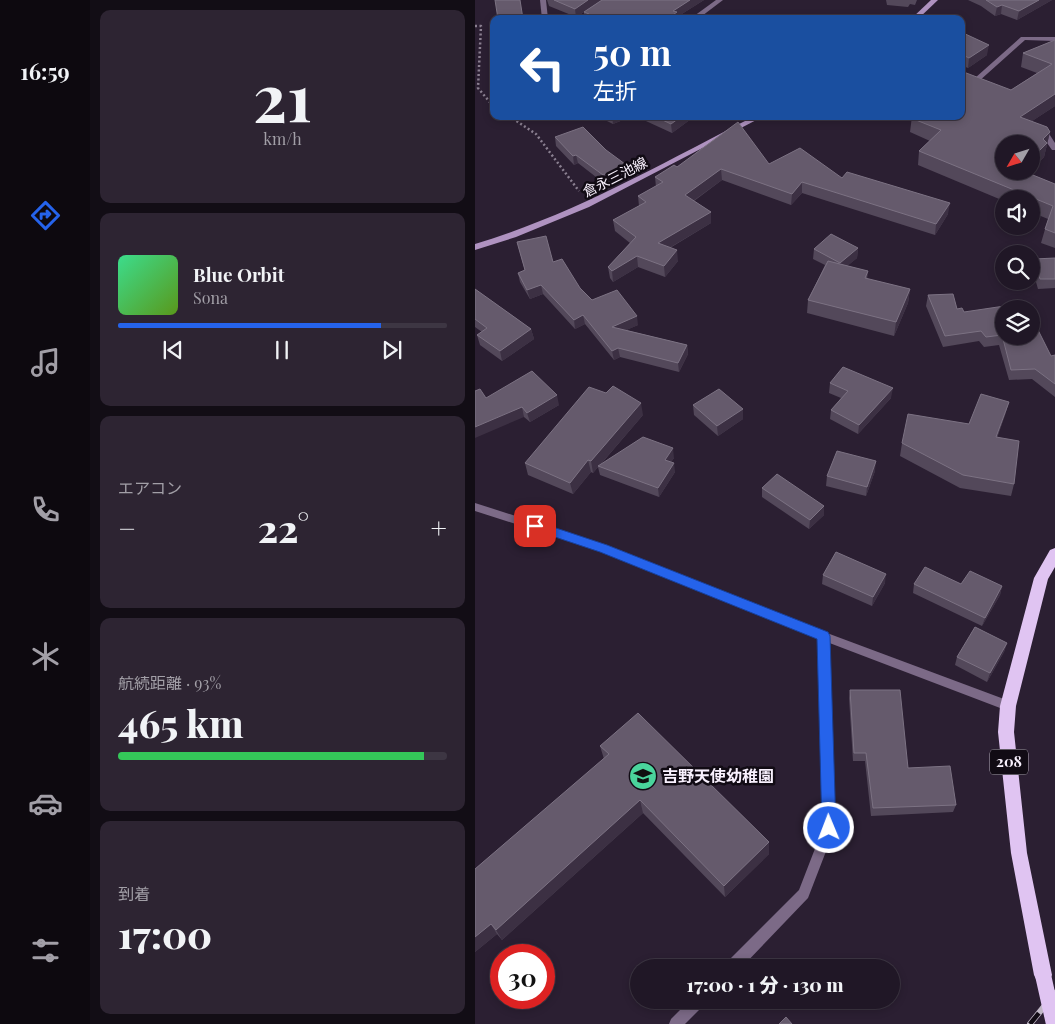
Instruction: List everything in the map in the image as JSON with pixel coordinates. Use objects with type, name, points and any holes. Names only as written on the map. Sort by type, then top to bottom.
[{"type":"highway","name":"208","points":[[1054,1024],[1019,853],[1006,732],[1008,706],[1041,578],[1055,554]]},
{"type":"main road","points":[[918,15],[935,0]]},
{"type":"main road","name":"倉永三池線","points":[[475,247],[562,218],[753,120]]},
{"type":"street","points":[[543,0],[545,15]]},
{"type":"street","points":[[586,15],[609,0]]},
{"type":"street","points":[[699,15],[720,0]]},
{"type":"street","points":[[965,75],[976,80],[1023,38],[1055,39]]},
{"type":"street","points":[[1043,131],[1055,148]]},
{"type":"street","points":[[475,507],[603,548],[823,636],[1008,706]]},
{"type":"street","points":[[740,959],[804,894],[829,828],[823,636]]},
{"type":"street","points":[[676,1024],[690,1009]]},
{"type":"path","points":[[475,26],[481,26],[478,88],[490,102]]},
{"type":"path","points":[[515,120],[536,134],[579,192]]},
{"type":"building","points":[[495,0],[520,0],[522,15],[497,15]]},
{"type":"building","points":[[554,0],[588,0],[575,9]]},
{"type":"building","points":[[602,0],[690,0],[673,11],[677,12],[673,15],[587,15],[589,14],[584,12]]},
{"type":"building","points":[[986,0],[1039,0],[1019,11],[1002,5],[997,7]]},
{"type":"building","points":[[965,34],[989,45],[969,58],[965,56]]},
{"type":"building","points":[[1055,40],[1055,94],[1020,117],[1047,127],[1050,132],[1043,139],[1047,143],[1040,150],[1040,135],[995,135],[995,180],[1040,180],[1040,178],[1055,184],[1055,233],[1045,229],[1053,206],[1040,201],[1040,190],[1014,190],[919,151],[941,130],[916,120],[965,120],[965,73],[1011,90],[1052,64],[1023,53]]},
{"type":"building","points":[[662,120],[676,120],[671,124]]},
{"type":"building","points":[[738,122],[769,164],[800,148],[842,178],[847,172],[950,203],[936,224],[802,182],[792,194],[721,169],[685,195],[711,212],[658,243],[677,250],[664,266],[637,256],[612,271],[608,267],[636,237],[613,220],[646,202],[638,196],[663,182],[655,177],[674,165],[677,167]]},
{"type":"building","points":[[583,127],[606,150],[625,164],[603,175],[576,155],[573,156],[555,137]]},
{"type":"building","points":[[831,234],[858,248],[840,263],[814,249]]},
{"type":"building","points":[[546,236],[553,262],[562,259],[580,288],[592,300],[617,290],[637,316],[612,327],[687,345],[678,363],[618,348],[612,351],[583,315],[574,320],[541,285],[527,290],[518,273],[525,270],[517,242]]},
{"type":"building","points":[[1055,258],[1055,279],[1040,279],[1040,259]]},
{"type":"building","points":[[828,261],[868,271],[865,278],[910,289],[896,322],[808,300]]},
{"type":"building","points":[[475,289],[531,329],[500,351],[477,335],[487,328],[475,319]]},
{"type":"building","points":[[953,294],[957,309],[962,308],[964,312],[995,307],[995,336],[986,337],[981,331],[945,336],[928,295]]},
{"type":"building","points":[[1040,334],[1051,356],[1055,355],[1055,384],[1035,369],[1011,370],[1005,345],[1040,345]]},
{"type":"building","points":[[843,367],[893,388],[859,425],[831,410],[848,391],[830,383]]},
{"type":"building","points":[[532,371],[557,395],[527,413],[522,407],[475,427],[475,391],[480,389],[486,398]]},
{"type":"building","points":[[613,386],[641,403],[591,461],[588,460],[570,483],[525,463],[589,387],[606,393]]},
{"type":"building","points":[[719,389],[743,409],[717,426],[693,405]]},
{"type":"building","points":[[981,394],[1009,402],[996,437],[1019,441],[1014,484],[963,475],[902,443],[908,414],[969,424]]},
{"type":"building","points":[[643,437],[673,448],[665,460],[674,463],[658,488],[598,466]]},
{"type":"building","points":[[837,451],[876,461],[867,487],[827,476]]},
{"type":"building","points":[[777,474],[824,506],[810,520],[762,488]]},
{"type":"building","points":[[836,552],[886,574],[873,597],[823,575]]},
{"type":"building","points":[[925,567],[961,584],[970,571],[1002,586],[985,618],[914,584]]},
{"type":"building","points":[[975,627],[1007,643],[990,673],[957,657]]},
{"type":"building","points":[[850,690],[900,690],[908,768],[950,766],[956,805],[873,808],[866,753],[854,753]]},
{"type":"building","points":[[638,713],[769,842],[724,886],[640,800],[496,930],[491,924],[475,937],[475,869],[609,754],[600,746]]},
{"type":"building","points":[[786,1017],[792,1024],[779,1024]]},
{"type":"railway","points":[[1030,1024],[1055,993]]},
{"type":"place","name":"吉野天使幼稚園","points":[[643,776]]},
{"type":"route","points":[[535,526],[603,548],[823,636],[829,828]]}]
